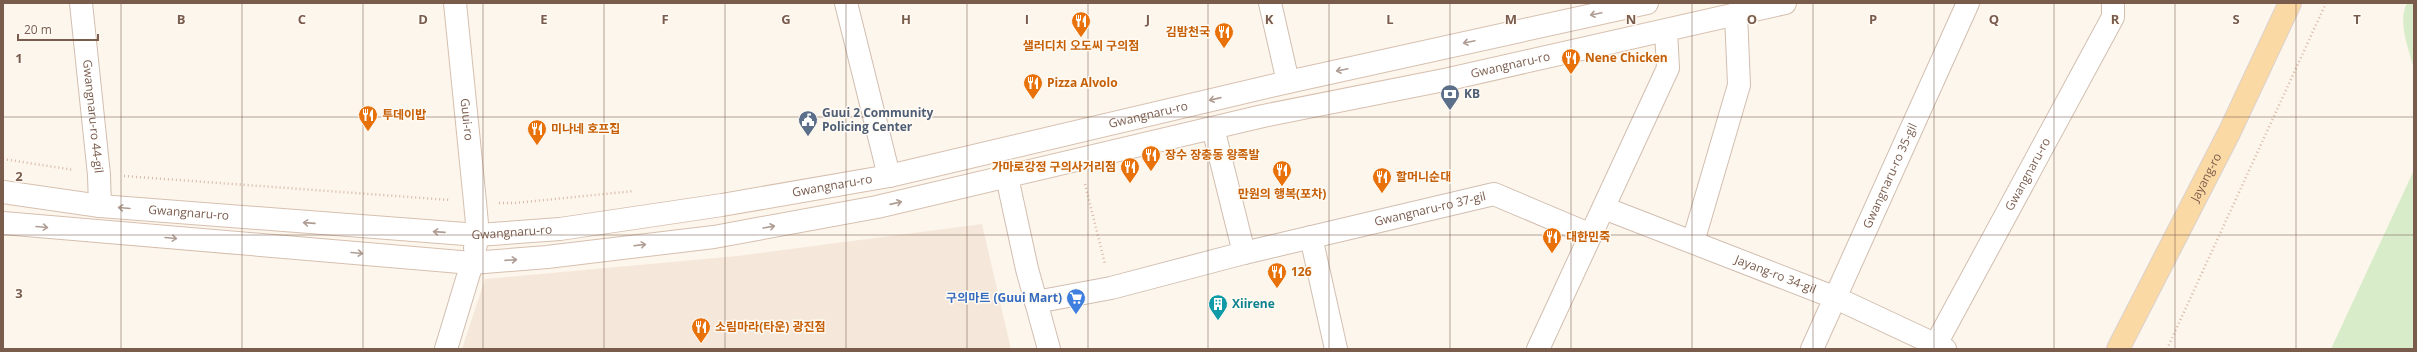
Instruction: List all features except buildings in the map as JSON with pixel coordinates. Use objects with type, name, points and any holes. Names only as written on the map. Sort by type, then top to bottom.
[{"type":"main road","name":"Jayang-ro","points":[[2118,349],[2229,133],[2290,3]]},
{"type":"street","name":"Gwangnaru-ro 44-gil","points":[[82,3],[99,175],[100,206]]},
{"type":"street","name":"Guui-ro","points":[[446,349],[472,263],[478,235],[455,3]]},
{"type":"street","points":[[846,3],[889,176]]},
{"type":"street","points":[[1270,3],[1288,82]]},
{"type":"street","name":"Gwangnaru-ro","points":[[3,192],[100,206],[478,235],[576,226],[722,205],[889,176],[1288,82],[1647,3]]},
{"type":"street","name":"Gwangnaru-ro","points":[[3,223],[472,263],[547,256],[714,236],[877,207],[1213,128],[1666,31],[1786,3]]},
{"type":"street","name":"Gwangnaru-ro 35-gil","points":[[1812,349],[1968,3]]},
{"type":"street","name":"Gwangnaru-ro","points":[[1940,347],[2113,17],[2113,3]]},
{"type":"street","points":[[1693,242],[1739,85],[1736,14]]},
{"type":"street","points":[[1538,349],[1668,68],[1666,31]]},
{"type":"street","points":[[1213,128],[1244,253]]},
{"type":"street","points":[[1007,177],[1036,302],[1049,349]]},
{"type":"street","name":"Gwangnaru-ro 37-gil","points":[[1036,302],[1111,288],[1244,253],[1494,194],[1591,235]]},
{"type":"street","name":"Jayang-ro 34-gil","points":[[1604,208],[1836,298],[1940,347]]},
{"type":"street","points":[[1311,237],[1336,349]]},
{"type":"path","points":[[2167,349],[2326,3]]},
{"type":"path","points":[[3,159],[99,175],[475,202],[515,203],[642,190]]},
{"type":"path","points":[[1084,176],[1111,288]]},
{"type":"shaded area","points":[[982,224],[1011,349],[462,349],[485,279],[737,256]]},
{"type":"green space","points":[[2407,3],[2414,3],[2414,69],[2405,36],[2403,19],[2404,10]]},
{"type":"green space","points":[[2414,170],[2414,349],[2331,349]]},
{"type":"place","name":"샐러디치 오도씨 구의점","points":[[1081,38]]},
{"type":"place","name":"김밤천국","points":[[1224,49]]},
{"type":"place","name":"Nene Chicken","points":[[1571,75]]},
{"type":"place","name":"Pizza Alvolo","points":[[1033,100]]},
{"type":"place","name":"KB","points":[[1450,111]]},
{"type":"place","name":"투데이밥","points":[[368,132]]},
{"type":"place","name":"Guui 2 Community Policing Center","points":[[808,137]]},
{"type":"place","name":"미나네 호프집","points":[[537,146]]},
{"type":"place","name":"장수 장충동 왕족발","points":[[1151,172]]},
{"type":"place","name":"가마로강정 구의사거리점","points":[[1130,184]]},
{"type":"place","name":"만원의 행복(포차)","points":[[1282,187]]},
{"type":"place","name":"할머니순대","points":[[1382,194]]},
{"type":"place","name":"대한민죽","points":[[1552,254]]},
{"type":"place","name":"126","points":[[1277,289]]},
{"type":"place","name":"구의마트 (Guui Mart)","points":[[1076,315]]},
{"type":"place","name":"Xiirene","points":[[1218,321]]},
{"type":"place","name":"소림마라(타운) 광진점","points":[[701,344]]}]
